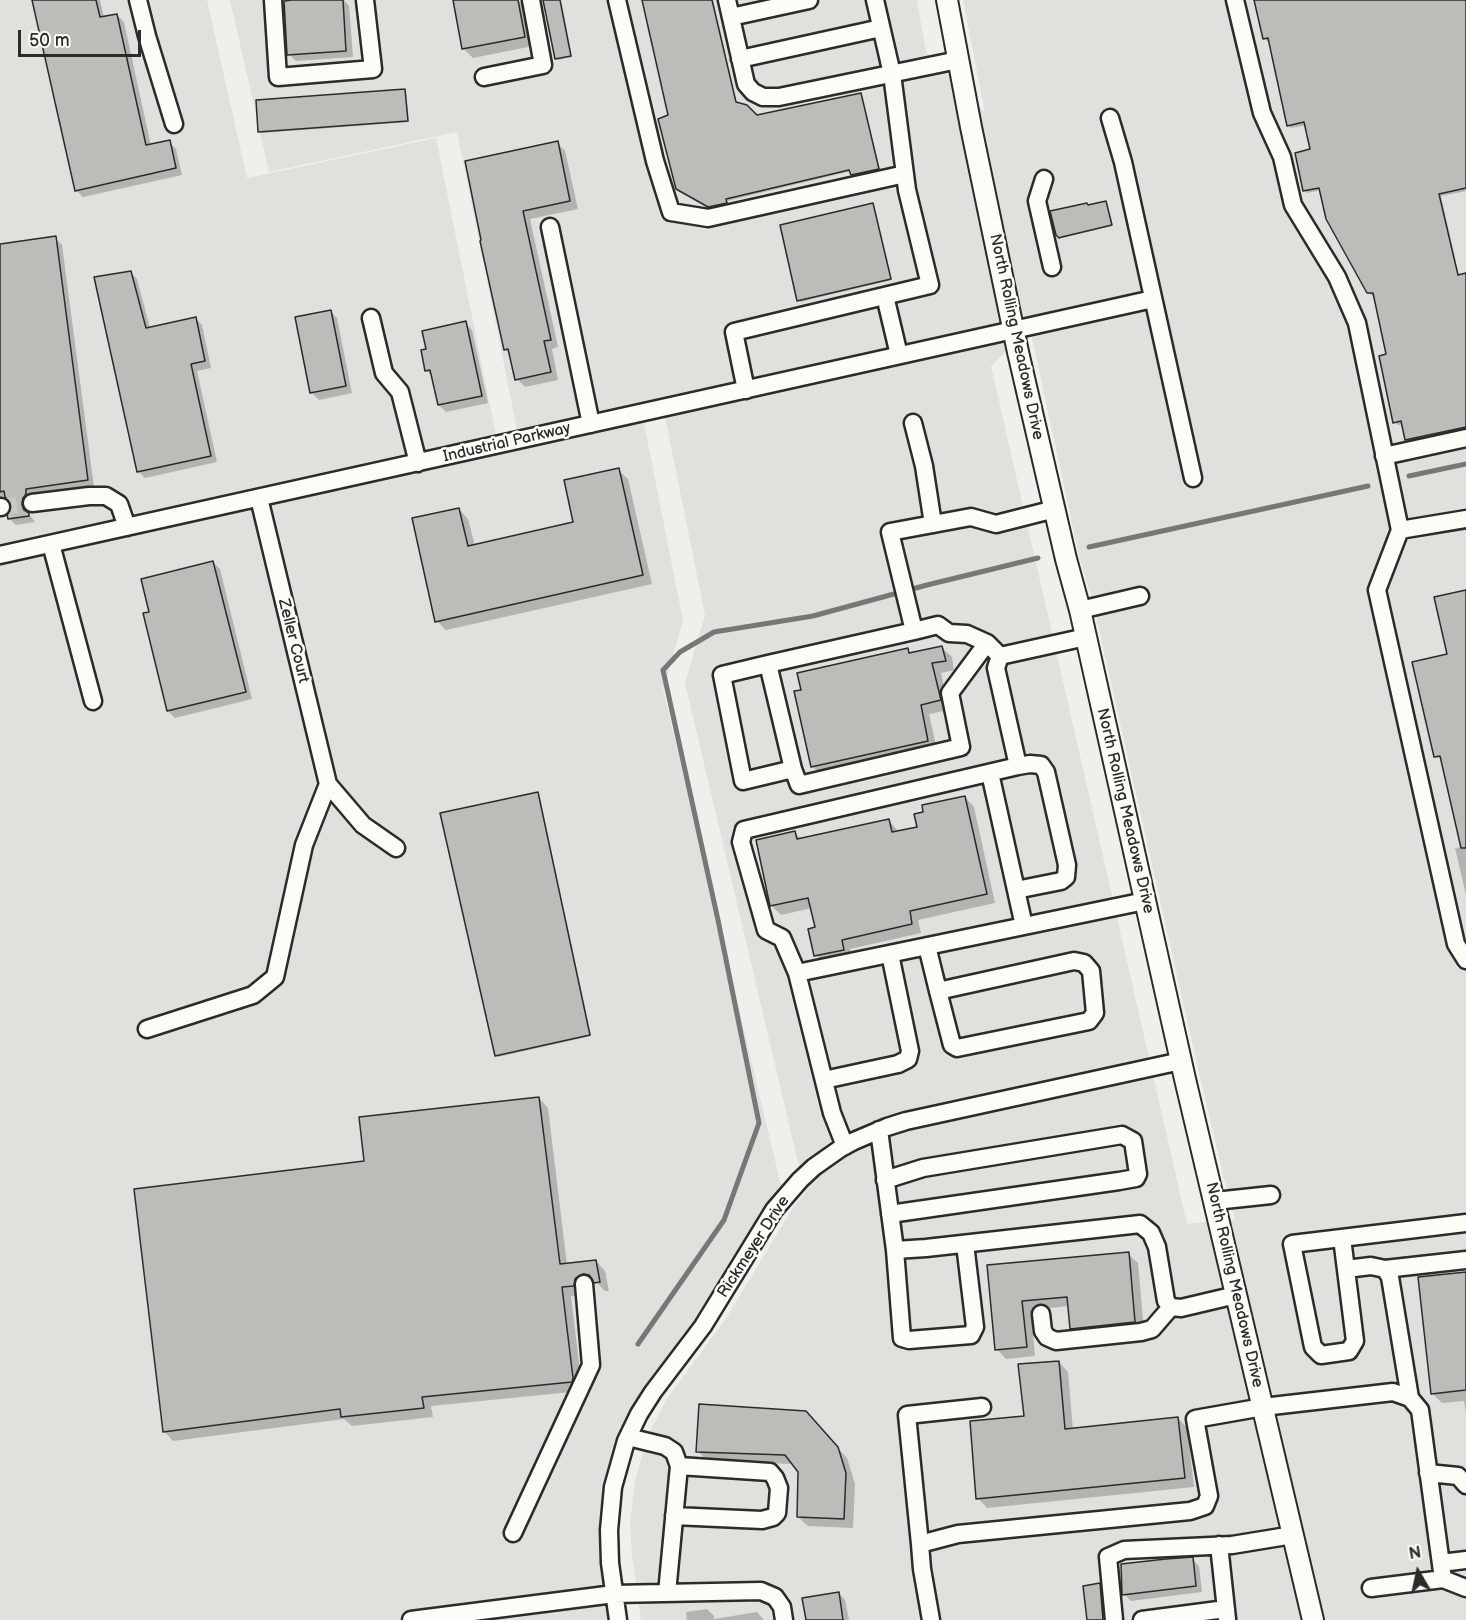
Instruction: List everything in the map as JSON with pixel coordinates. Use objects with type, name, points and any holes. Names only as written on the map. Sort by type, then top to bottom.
[{"type":"main road","name":"North Rolling Meadows Drive","points":[[947,0],[1014,329],[1066,559],[1080,610],[1144,901],[1313,1620]]},
{"type":"street","points":[[138,0],[174,124]]},
{"type":"street","points":[[273,0],[278,77],[374,69],[364,0]]},
{"type":"street","points":[[484,77],[543,65],[531,0]]},
{"type":"street","points":[[618,0],[655,161],[671,212],[708,218],[905,174]]},
{"type":"street","points":[[727,0],[746,84],[758,95],[768,98],[958,60]]},
{"type":"street","points":[[731,17],[809,0]]},
{"type":"street","points":[[746,390],[734,332],[930,285],[907,190],[892,74],[875,0]]},
{"type":"street","points":[[1235,0],[1262,113],[1282,157],[1293,205],[1328,260],[1357,323],[1400,530],[1377,590],[1456,944],[1466,960]]},
{"type":"street","points":[[740,59],[881,28]]},
{"type":"street","points":[[1110,118],[1123,162],[1193,478]]},
{"type":"street","points":[[1044,179],[1037,201],[1052,267]]},
{"type":"street","points":[[550,227],[591,424]]},
{"type":"street","points":[[885,296],[899,355]]},
{"type":"street","name":"Industrial Parkway","points":[[0,555],[1153,299]]},
{"type":"street","points":[[371,318],[384,373],[400,392],[418,463]]},
{"type":"street","points":[[913,423],[924,466],[933,524]]},
{"type":"street","points":[[1384,456],[1466,438]]},
{"type":"street","points":[[32,503],[106,496],[120,504],[127,527]]},
{"type":"street","name":"Zeller Court","points":[[259,498],[328,784]]},
{"type":"street","points":[[914,631],[890,532],[971,517],[996,524],[1055,509]]},
{"type":"street","points":[[1400,530],[1466,519]]},
{"type":"street","points":[[51,544],[93,701]]},
{"type":"street","points":[[1080,610],[1140,596]]},
{"type":"street","points":[[793,770],[743,781],[722,675],[938,625],[950,633],[967,633],[987,643],[1000,656]]},
{"type":"street","points":[[1000,656],[1086,637]]},
{"type":"street","points":[[768,664],[793,770],[799,785],[961,747],[950,693],[987,643]]},
{"type":"street","points":[[1000,656],[996,668],[1018,766]]},
{"type":"street","points":[[845,1146],[832,1113],[797,973],[782,938],[766,930],[741,842],[744,831],[1018,766],[1041,765],[1046,772],[1067,865],[1066,877],[1061,881],[1016,890]]},
{"type":"street","points":[[990,773],[1024,926]]},
{"type":"street","points":[[147,1029],[253,996],[275,977],[304,845],[328,784],[363,825],[396,848]]},
{"type":"street","points":[[797,973],[1144,901]]},
{"type":"street","points":[[927,946],[938,991],[952,1045],[957,1048],[1089,1021],[1095,1013],[1091,971],[1084,963],[1074,961],[938,991]]},
{"type":"street","points":[[824,1080],[898,1064],[908,1059],[910,1051],[890,954]]},
{"type":"street","name":"Rickmeyer Drive","points":[[618,1620],[609,1547],[609,1513],[616,1474],[628,1437],[650,1397],[703,1326],[768,1220],[784,1198],[814,1167],[845,1146],[879,1130],[906,1121],[1181,1060]]},
{"type":"street","points":[[879,1130],[895,1250],[902,1338],[909,1340],[971,1335],[975,1327],[966,1244]]},
{"type":"street","points":[[885,1180],[923,1168],[1122,1135],[1133,1141],[1138,1174],[1136,1178],[1119,1181],[890,1214]]},
{"type":"street","points":[[1215,1201],[1271,1196]]},
{"type":"street","points":[[1342,1238],[1355,1341],[1349,1351],[1321,1355],[1313,1347],[1292,1244],[1466,1223]]},
{"type":"street","points":[[895,1250],[1140,1224],[1151,1233],[1157,1247],[1166,1301],[1171,1307],[1181,1308],[1236,1295]]},
{"type":"street","points":[[1346,1269],[1371,1266],[1385,1269],[1466,1260]]},
{"type":"street","points":[[1385,1269],[1390,1277],[1410,1398],[1419,1410],[1442,1571],[1466,1588]]},
{"type":"street","points":[[513,1533],[591,1365],[584,1284]]},
{"type":"street","points":[[1041,1314],[1043,1331],[1047,1337],[1056,1341],[1152,1329],[1171,1307]]},
{"type":"street","points":[[920,1544],[958,1534],[1190,1511],[1205,1506],[1209,1496],[1195,1419],[1263,1407],[1393,1392],[1410,1398]]},
{"type":"street","points":[[930,1620],[922,1569],[907,1415],[982,1407]]},
{"type":"street","points":[[628,1437],[665,1446],[674,1452],[679,1466],[667,1593]]},
{"type":"street","points":[[674,1516],[762,1520],[772,1518],[777,1513],[779,1488],[770,1472],[679,1466]]},
{"type":"street","points":[[1428,1473],[1458,1476],[1466,1485]]},
{"type":"street","points":[[1114,1620],[1108,1557],[1124,1550],[1232,1545],[1293,1535]]},
{"type":"street","points":[[1142,1620],[1227,1615],[1219,1545]]},
{"type":"street","points":[[1371,1588],[1442,1571],[1466,1560]]},
{"type":"street","points":[[411,1620],[514,1613],[614,1593],[761,1591],[775,1596],[782,1607],[784,1620]]},
{"type":"shaded area","points":[[0,0],[207,0],[247,178],[436,138],[498,445],[642,413],[683,621],[663,690],[784,1198],[653,1392],[616,1474],[618,1620],[0,1620]]},
{"type":"shaded area","points":[[230,0],[917,0],[926,52],[985,113],[963,0],[1466,0],[1466,1620],[641,1620],[630,1523],[635,1481],[648,1435],[668,1397],[725,1320],[789,1214],[805,1192],[685,683],[705,615],[663,407],[519,439],[457,132],[269,172]],"holes":[[[1030,328],[1079,556],[1093,603],[1199,1073],[1235,1219],[1187,1224],[991,366]]]},
{"type":"building","points":[[32,0],[96,0],[100,17],[117,14],[146,145],[170,140],[176,168],[75,191]]},
{"type":"building","points":[[343,0],[346,51],[287,55],[284,1]]},
{"type":"building","points":[[453,0],[518,0],[525,37],[462,49]]},
{"type":"building","points":[[543,0],[560,0],[571,56],[555,59]]},
{"type":"building","points":[[642,0],[712,0],[736,102],[747,105],[757,115],[861,93],[879,169],[851,175],[849,170],[726,199],[727,203],[708,207],[676,189],[658,119],[668,115]]},
{"type":"building","points":[[1254,0],[1466,0],[1466,188],[1439,194],[1458,275],[1466,273],[1466,427],[1405,440],[1401,421],[1393,423],[1379,356],[1386,354],[1373,293],[1367,293],[1326,219],[1319,188],[1303,191],[1295,153],[1310,149],[1304,122],[1287,126],[1268,38],[1263,39]]},
{"type":"building","points":[[405,89],[408,121],[258,132],[256,100]]},
{"type":"building","points":[[558,141],[570,201],[523,211],[551,340],[544,341],[551,372],[515,380],[508,349],[504,350],[465,161]]},
{"type":"building","points":[[1106,201],[1112,225],[1059,238],[1056,235],[1050,211]]},
{"type":"building","points":[[873,203],[891,279],[797,301],[780,225]]},
{"type":"building","points":[[56,236],[88,480],[26,489],[22,505],[29,516],[8,519],[10,502],[5,497],[4,491],[0,492],[0,244]]},
{"type":"building","points":[[131,271],[146,328],[196,317],[205,361],[191,364],[211,456],[137,472],[94,277]]},
{"type":"building","points":[[331,310],[346,386],[310,393],[295,317]]},
{"type":"building","points":[[466,321],[482,396],[438,405],[430,370],[425,371],[421,350],[426,349],[422,331]]},
{"type":"building","points":[[619,468],[643,575],[435,622],[412,518],[459,508],[468,546],[573,522],[564,480]]},
{"type":"building","points":[[213,561],[246,692],[167,711],[143,613],[149,612],[141,579]]},
{"type":"building","points":[[1466,590],[1466,848],[1461,848],[1440,756],[1434,757],[1412,662],[1447,654],[1434,597]]},
{"type":"building","points":[[942,646],[946,661],[932,663],[941,700],[921,705],[928,741],[811,767],[794,691],[801,690],[797,673],[908,648],[909,653]]},
{"type":"building","points":[[538,792],[590,1035],[495,1056],[440,813]]},
{"type":"building","points":[[965,796],[987,894],[910,911],[912,924],[842,940],[844,950],[814,956],[808,929],[815,927],[808,898],[770,906],[756,840],[795,831],[797,839],[889,819],[892,832],[917,827],[914,814],[923,812],[922,805]]},
{"type":"building","points":[[539,1097],[560,1264],[596,1260],[600,1282],[594,1283],[589,1275],[583,1274],[575,1279],[574,1286],[562,1287],[572,1382],[422,1397],[424,1408],[341,1417],[340,1409],[163,1432],[134,1189],[364,1161],[359,1117]]},
{"type":"building","points":[[1129,1252],[1135,1322],[1070,1329],[1067,1297],[1022,1301],[1027,1347],[995,1350],[987,1265]]},
{"type":"building","points":[[1466,1272],[1466,1390],[1431,1394],[1418,1277]]},
{"type":"building","points":[[1059,1361],[1065,1429],[1178,1417],[1185,1478],[976,1499],[970,1421],[1024,1416],[1018,1364]]},
{"type":"building","points":[[699,1404],[806,1411],[838,1447],[846,1473],[844,1519],[797,1517],[798,1472],[785,1455],[696,1452]]},
{"type":"building","points":[[1193,1557],[1196,1586],[1122,1595],[1121,1564]]},
{"type":"building","points":[[1100,1583],[1103,1620],[1087,1620],[1083,1586]]},
{"type":"building","points":[[839,1592],[843,1620],[806,1620],[802,1598]]},
{"type":"waterway","points":[[1409,476],[1466,464]]},
{"type":"waterway","points":[[1089,547],[1368,486]]},
{"type":"waterway","points":[[638,1344],[724,1220],[759,1123],[718,920],[663,670],[680,652],[714,632],[813,616],[1038,558]]},
{"type":"tunnel","points":[[1,507],[32,503]]}]
